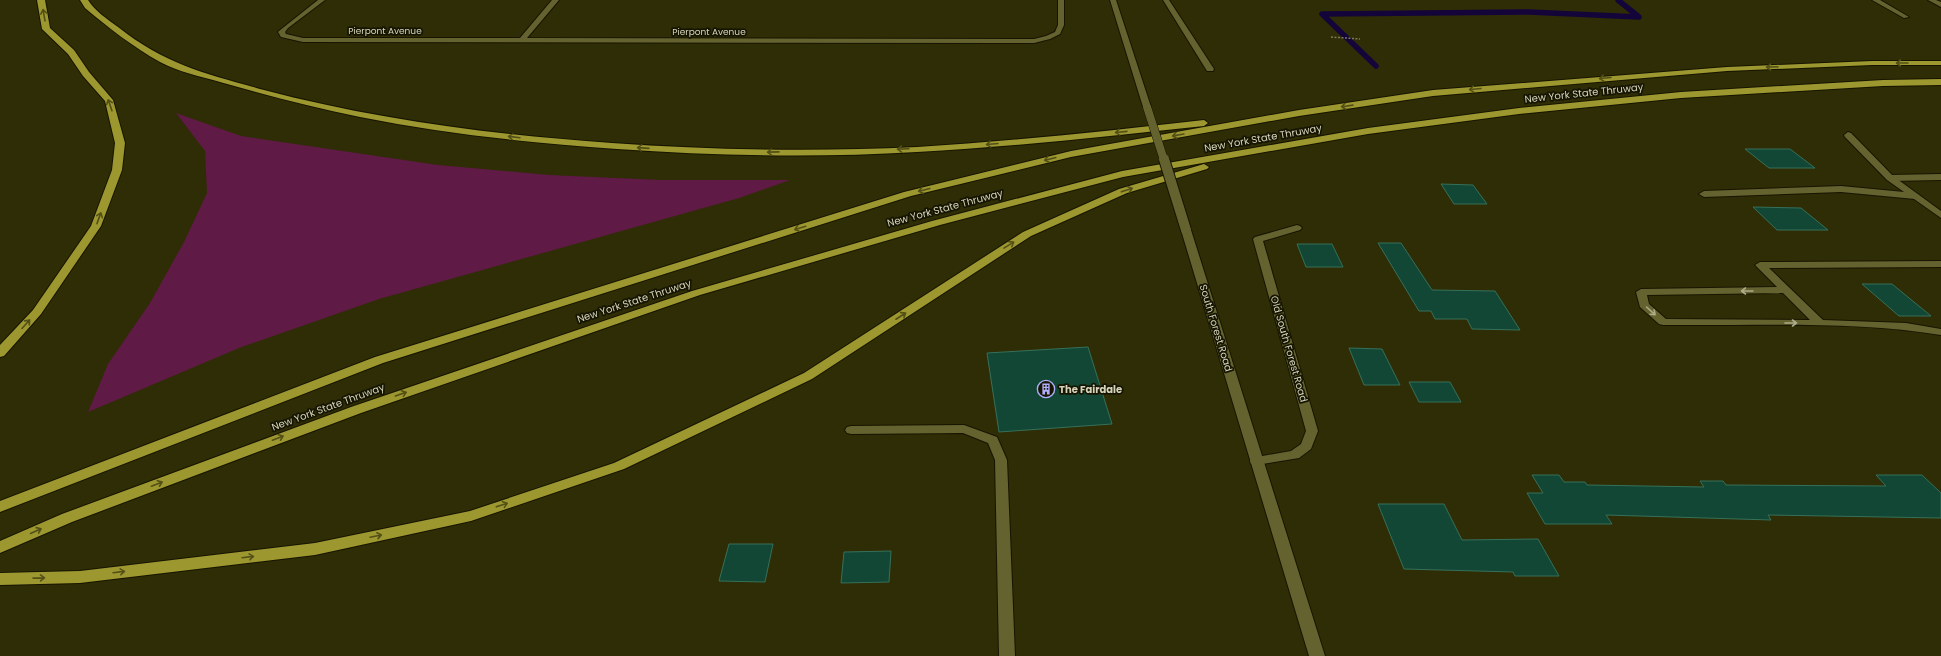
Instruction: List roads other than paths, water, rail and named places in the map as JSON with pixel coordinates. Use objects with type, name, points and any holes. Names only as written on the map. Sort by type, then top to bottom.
[{"type":"highway","points":[[0,354],[37,312],[96,226],[117,170],[120,143],[109,100],[86,74],[71,52],[46,29],[41,0]]},
{"type":"highway","points":[[84,0],[88,6],[129,40],[185,69],[258,91],[337,111],[429,127],[532,140],[658,149],[757,152],[881,150],[956,147],[1057,139],[1299,113]]},
{"type":"highway","name":"New York State Thruway","points":[[0,507],[379,360],[908,194],[1071,154],[1299,113],[1433,93],[1628,76],[1735,69],[1872,63],[1941,63]]},
{"type":"highway","name":"New York State Thruway","points":[[0,547],[67,518],[356,410],[696,293],[829,253],[1038,195],[1122,174],[1368,131],[1527,110],[1681,95],[1883,83],[1941,82]]},
{"type":"highway","points":[[0,579],[80,577],[315,549],[471,516],[619,466],[808,376],[1027,234],[1123,191],[1256,151]]},
{"type":"street","name":"Pierpont Avenue","points":[[322,0],[281,32],[283,36],[289,38],[325,40],[1034,41],[1048,38],[1058,33],[1061,25],[1060,0]]},
{"type":"street","points":[[521,41],[556,0]]},
{"type":"street","name":"South Forest Road","points":[[1113,0],[1186,230],[1317,656]]},
{"type":"street","points":[[1166,0],[1210,69]]},
{"type":"street","points":[[1875,0],[1906,17]]},
{"type":"street","points":[[1931,0],[1941,5]]},
{"type":"street","points":[[1848,136],[1890,178],[1941,215]]},
{"type":"street","points":[[1890,178],[1941,177]]},
{"type":"street","points":[[1704,194],[1841,189],[1915,196]]},
{"type":"street","name":"Old South Forest Road","points":[[1256,461],[1294,455],[1307,446],[1312,431],[1258,239],[1297,228]]},
{"type":"street","points":[[1820,323],[1760,265],[1941,264]]},
{"type":"street","points":[[1786,290],[1641,292],[1644,305],[1664,322],[1820,323],[1906,326],[1941,332]]},
{"type":"street","points":[[851,430],[964,429],[993,440],[1001,460],[1007,656]]},
{"type":"waterway","points":[[1376,66],[1322,14],[1529,12],[1639,17],[1618,0]]},
{"type":"place","name":"The Fairdale","points":[[1046,389]]}]
